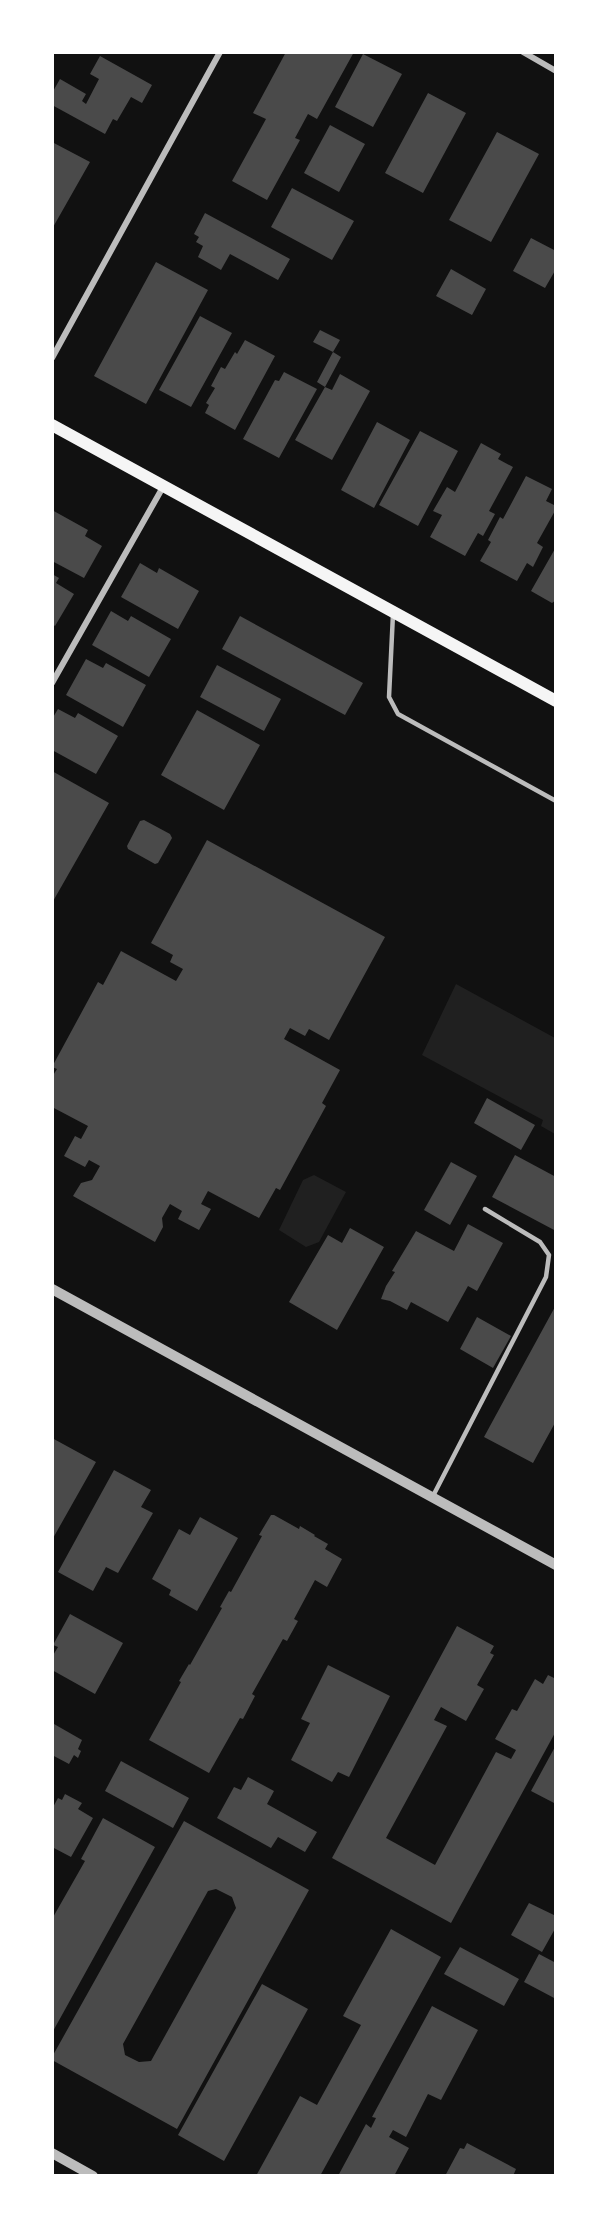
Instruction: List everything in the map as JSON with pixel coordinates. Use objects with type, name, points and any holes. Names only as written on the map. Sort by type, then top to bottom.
[{"type":"main road","points":[[52,425],[555,701]]},
{"type":"street","points":[[52,358],[220,52]]},
{"type":"street","points":[[523,52],[555,70]]},
{"type":"street","points":[[52,683],[164,487]]},
{"type":"street","points":[[52,1289],[555,1565]]},
{"type":"street","points":[[52,2153],[93,2175]]},
{"type":"lane","points":[[393,611],[389,697],[398,714],[555,801]]},
{"type":"lane","points":[[432,1497],[546,1277],[549,1255],[540,1242],[485,1209]]},
{"type":"shaded area","points":[[456,984],[555,1038],[555,1134],[541,1126],[543,1120],[422,1055]]},
{"type":"shaded area","points":[[314,1175],[346,1192],[319,1242],[306,1247],[279,1230],[303,1180]]},
{"type":"building","points":[[286,52],[354,52],[317,119],[308,114],[295,138],[300,140],[267,200],[232,181],[266,119],[253,113]]},
{"type":"building","points":[[363,54],[402,74],[373,127],[335,107]]},
{"type":"building","points":[[100,56],[152,85],[142,103],[131,97],[117,121],[113,119],[105,134],[52,105],[52,93],[60,79],[86,94],[82,101],[86,104],[99,79],[90,74]]},
{"type":"building","points":[[428,93],[466,113],[423,193],[385,173]]},
{"type":"building","points":[[330,125],[365,144],[339,192],[304,173]]},
{"type":"building","points":[[497,132],[539,154],[491,242],[449,220]]},
{"type":"building","points":[[52,142],[90,162],[52,229]]},
{"type":"building","points":[[292,188],[354,221],[332,260],[271,227]]},
{"type":"building","points":[[205,213],[290,259],[278,280],[230,254],[221,270],[198,257],[203,246],[196,242],[199,237],[194,234]]},
{"type":"building","points":[[531,238],[556,251],[556,269],[545,288],[513,271]]},
{"type":"building","points":[[156,262],[208,290],[146,404],[94,376]]},
{"type":"building","points":[[451,269],[486,289],[472,315],[436,296]]},
{"type":"building","points":[[200,316],[232,333],[191,407],[159,390]]},
{"type":"building","points":[[320,330],[340,340],[333,352],[313,342]]},
{"type":"building","points":[[245,340],[275,356],[235,430],[205,413],[209,405],[206,403],[215,388],[211,386],[221,367],[225,369]]},
{"type":"building","points":[[333,352],[341,357],[325,387],[317,382]]},
{"type":"building","points":[[284,372],[317,389],[279,458],[243,439],[275,380],[279,381]]},
{"type":"building","points":[[340,374],[370,391],[332,460],[295,440],[325,387],[332,390]]},
{"type":"building","points":[[377,422],[410,440],[374,508],[341,490]]},
{"type":"building","points":[[420,431],[458,451],[418,526],[379,505]]},
{"type":"building","points":[[481,443],[501,454],[498,459],[513,467],[489,511],[495,514],[483,536],[478,533],[465,556],[430,537],[442,515],[433,511],[447,487],[455,492]]},
{"type":"building","points":[[526,476],[552,489],[546,501],[556,506],[556,509],[537,543],[543,547],[533,567],[527,563],[517,581],[480,561],[491,542],[488,540],[500,517],[503,519]]},
{"type":"building","points":[[52,510],[88,530],[85,536],[102,546],[84,578],[52,561]]},
{"type":"building","points":[[556,547],[556,600],[552,603],[531,591]]},
{"type":"building","points":[[140,563],[157,573],[159,568],[199,591],[178,629],[121,597]]},
{"type":"building","points":[[52,574],[59,578],[56,583],[74,594],[55,626],[52,624]]},
{"type":"building","points":[[111,611],[128,621],[131,616],[171,639],[149,677],[92,645]]},
{"type":"building","points":[[240,616],[363,683],[345,715],[222,649]]},
{"type":"building","points":[[86,659],[103,668],[106,663],[146,685],[123,727],[66,695]]},
{"type":"building","points":[[217,665],[281,699],[264,731],[200,697]]},
{"type":"building","points":[[58,709],[75,718],[78,713],[118,736],[96,774],[52,750],[52,719]]},
{"type":"building","points":[[197,710],[260,745],[224,810],[161,775]]},
{"type":"building","points":[[52,771],[109,803],[52,903]]},
{"type":"building","points":[[144,820],[170,834],[172,838],[158,863],[155,864],[128,849],[127,846],[140,821]]},
{"type":"building","points":[[207,840],[385,937],[329,1040],[309,1029],[305,1036],[290,1028],[284,1039],[340,1070],[322,1103],[326,1106],[280,1190],[276,1188],[259,1218],[208,1191],[201,1204],[211,1209],[199,1230],[178,1219],[182,1211],[170,1204],[162,1218],[163,1227],[155,1242],[73,1196],[81,1183],[92,1180],[100,1166],[89,1160],[85,1167],[64,1156],[75,1136],[81,1139],[88,1126],[52,1107],[52,1077],[57,1069],[52,1067],[98,982],[103,985],[121,951],[176,981],[183,969],[170,962],[173,955],[151,943]]},
{"type":"building","points":[[487,1098],[535,1125],[521,1150],[474,1123]]},
{"type":"building","points":[[515,1155],[556,1177],[556,1231],[492,1197]]},
{"type":"building","points":[[451,1162],[477,1176],[450,1225],[424,1210]]},
{"type":"building","points":[[468,1224],[503,1243],[477,1291],[468,1286],[448,1322],[411,1302],[407,1310],[381,1299],[395,1272],[392,1271],[416,1231],[454,1251]]},
{"type":"building","points":[[350,1228],[384,1247],[337,1330],[289,1302],[328,1235],[342,1243]]},
{"type":"building","points":[[556,1305],[556,1421],[533,1463],[484,1437]]},
{"type":"building","points":[[477,1317],[511,1336],[493,1368],[460,1349]]},
{"type":"building","points":[[52,1438],[96,1462],[52,1540]]},
{"type":"building","points":[[114,1470],[151,1490],[141,1507],[153,1513],[118,1573],[106,1567],[93,1591],[58,1572]]},
{"type":"building","points":[[271,1515],[299,1529],[300,1526],[315,1535],[328,1544],[325,1549],[342,1559],[327,1587],[315,1580],[294,1619],[298,1621],[287,1641],[283,1639],[252,1694],[255,1696],[243,1719],[240,1718],[209,1773],[149,1740],[181,1682],[179,1681],[262,1536],[259,1535]]},
{"type":"building","points":[[200,1517],[238,1538],[197,1611],[169,1595],[171,1590],[152,1579],[179,1529],[190,1535]]},
{"type":"building","points":[[70,1614],[123,1643],[95,1694],[52,1670],[52,1657],[58,1647],[53,1645]]},
{"type":"building","points":[[457,1626],[494,1646],[490,1653],[494,1655],[477,1685],[484,1689],[466,1721],[441,1707],[434,1720],[447,1726],[386,1838],[435,1865],[496,1752],[511,1759],[516,1750],[495,1739],[512,1709],[517,1711],[535,1679],[543,1684],[548,1675],[556,1679],[556,1731],[451,1923],[332,1858]]},
{"type":"building","points":[[328,1665],[390,1696],[349,1777],[338,1772],[332,1782],[291,1760],[310,1723],[301,1719]]},
{"type":"building","points":[[54,1724],[82,1740],[78,1749],[81,1751],[78,1758],[74,1755],[69,1764],[52,1755]]},
{"type":"building","points":[[556,1745],[556,1804],[531,1791]]},
{"type":"building","points":[[121,1761],[189,1798],[173,1828],[105,1791]]},
{"type":"building","points":[[248,1777],[274,1791],[267,1804],[317,1832],[305,1852],[278,1837],[271,1848],[217,1818],[234,1787],[241,1790]]},
{"type":"building","points":[[65,1794],[82,1803],[78,1809],[93,1818],[71,1857],[52,1847],[52,1809],[58,1798],[62,1800]]},
{"type":"building","points":[[103,1818],[155,1847],[52,2033],[52,1919],[85,1861],[81,1859]]},
{"type":"building","points":[[184,1821],[309,1890],[177,2129],[52,2060]],"holes":[[[216,1889],[232,1897],[236,1908],[151,2061],[139,2062],[125,2055],[123,2044],[208,1891]]]},
{"type":"building","points":[[529,1903],[556,1916],[556,1927],[542,1952],[511,1935]]},
{"type":"building","points":[[391,1929],[441,1957],[320,2176],[256,2176],[300,2096],[317,2105],[361,2025],[343,2016]]},
{"type":"building","points":[[460,1947],[519,1979],[504,2006],[444,1974]]},
{"type":"building","points":[[539,1954],[556,1963],[556,1999],[524,1982]]},
{"type":"building","points":[[262,1984],[308,2009],[224,2161],[178,2135]]},
{"type":"building","points":[[432,2006],[478,2030],[441,2100],[428,2094],[406,2137],[393,2130],[389,2137],[409,2148],[394,2176],[338,2176],[366,2124],[371,2128],[376,2118],[372,2117]]},
{"type":"building","points":[[467,2143],[516,2169],[513,2176],[445,2176],[460,2148],[464,2149]]}]
